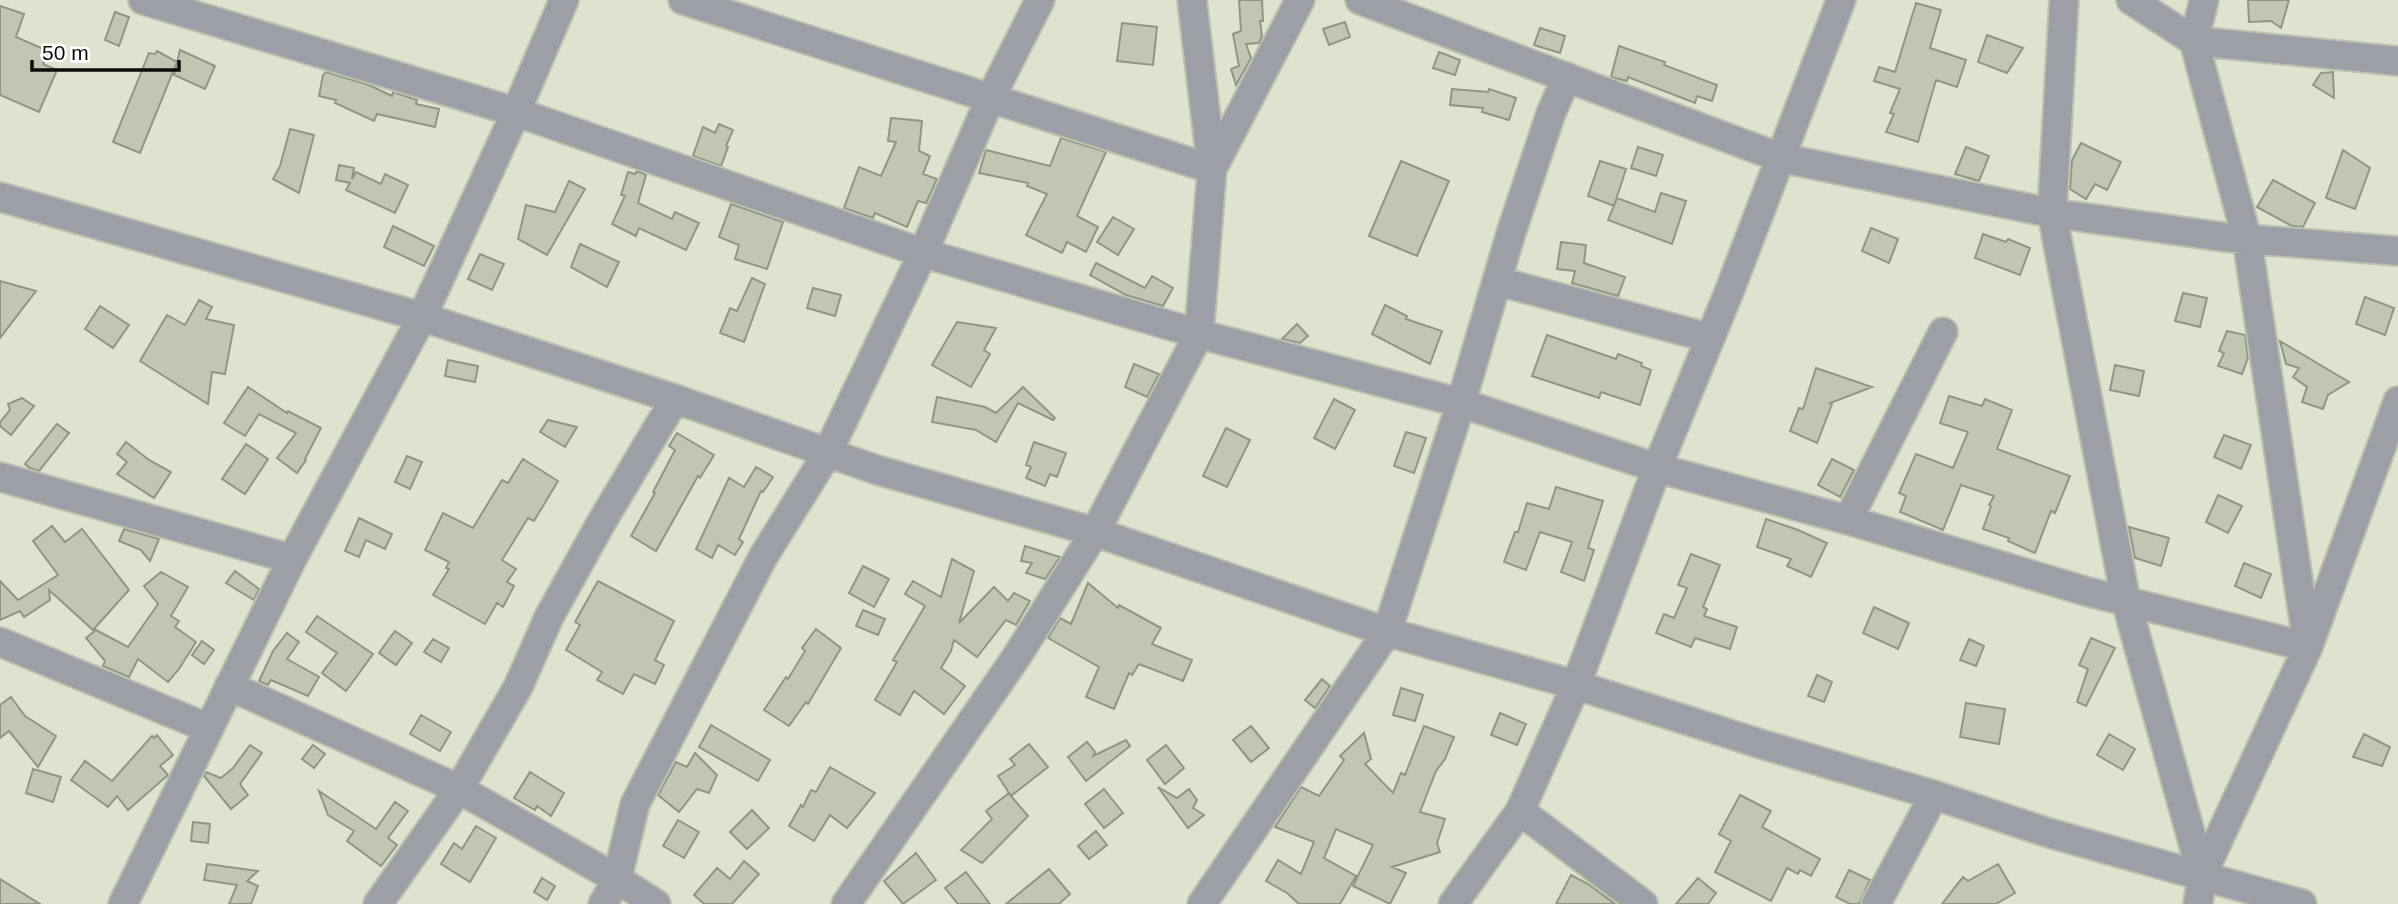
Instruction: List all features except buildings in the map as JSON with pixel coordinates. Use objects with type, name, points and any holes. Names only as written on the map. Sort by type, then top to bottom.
[{"type":"street","points":[[144,0],[516,112],[923,253],[1199,334],[1461,403],[1657,468],[2126,601],[2308,646]]},
{"type":"street","points":[[123,904],[292,559],[422,317],[564,0]]},
{"type":"street","points":[[682,0],[1212,169]]},
{"type":"street","points":[[603,904],[617,878],[635,804],[763,557],[827,454],[923,253],[990,99],[1040,0]]},
{"type":"street","points":[[854,900],[1017,656],[1095,532],[1199,334],[1212,169],[1192,0]]},
{"type":"street","points":[[1212,169],[1300,0]]},
{"type":"street","points":[[1360,0],[1781,158],[2052,213],[2247,239],[2398,251]]},
{"type":"street","points":[[1453,904],[1520,811],[1576,685],[1657,468],[1841,0]]},
{"type":"street","points":[[2064,0],[2052,213],[2126,601],[2202,875]]},
{"type":"street","points":[[2131,0],[2194,41],[2398,61]]},
{"type":"street","points":[[2204,0],[2194,41],[2247,239],[2308,646]]},
{"type":"street","points":[[1202,904],[1387,632],[1551,113],[1567,77]]},
{"type":"street","points":[[0,197],[422,317],[675,399],[827,454],[1095,532],[1387,632],[1576,685],[2049,833],[2302,904]]},
{"type":"street","points":[[1497,281],[1710,338]]},
{"type":"street","points":[[1848,520],[1943,332]]},
{"type":"street","points":[[378,904],[459,789],[518,687],[549,617],[594,535],[675,399]]},
{"type":"street","points":[[2198,904],[2202,875],[2308,646],[2390,453],[2398,401]]},
{"type":"street","points":[[0,477],[292,559]]},
{"type":"street","points":[[0,642],[208,728]]},
{"type":"street","points":[[229,686],[459,789],[617,878],[656,904]]},
{"type":"street","points":[[1876,904],[1934,795]]},
{"type":"street","points":[[1520,811],[1643,904]]}]
